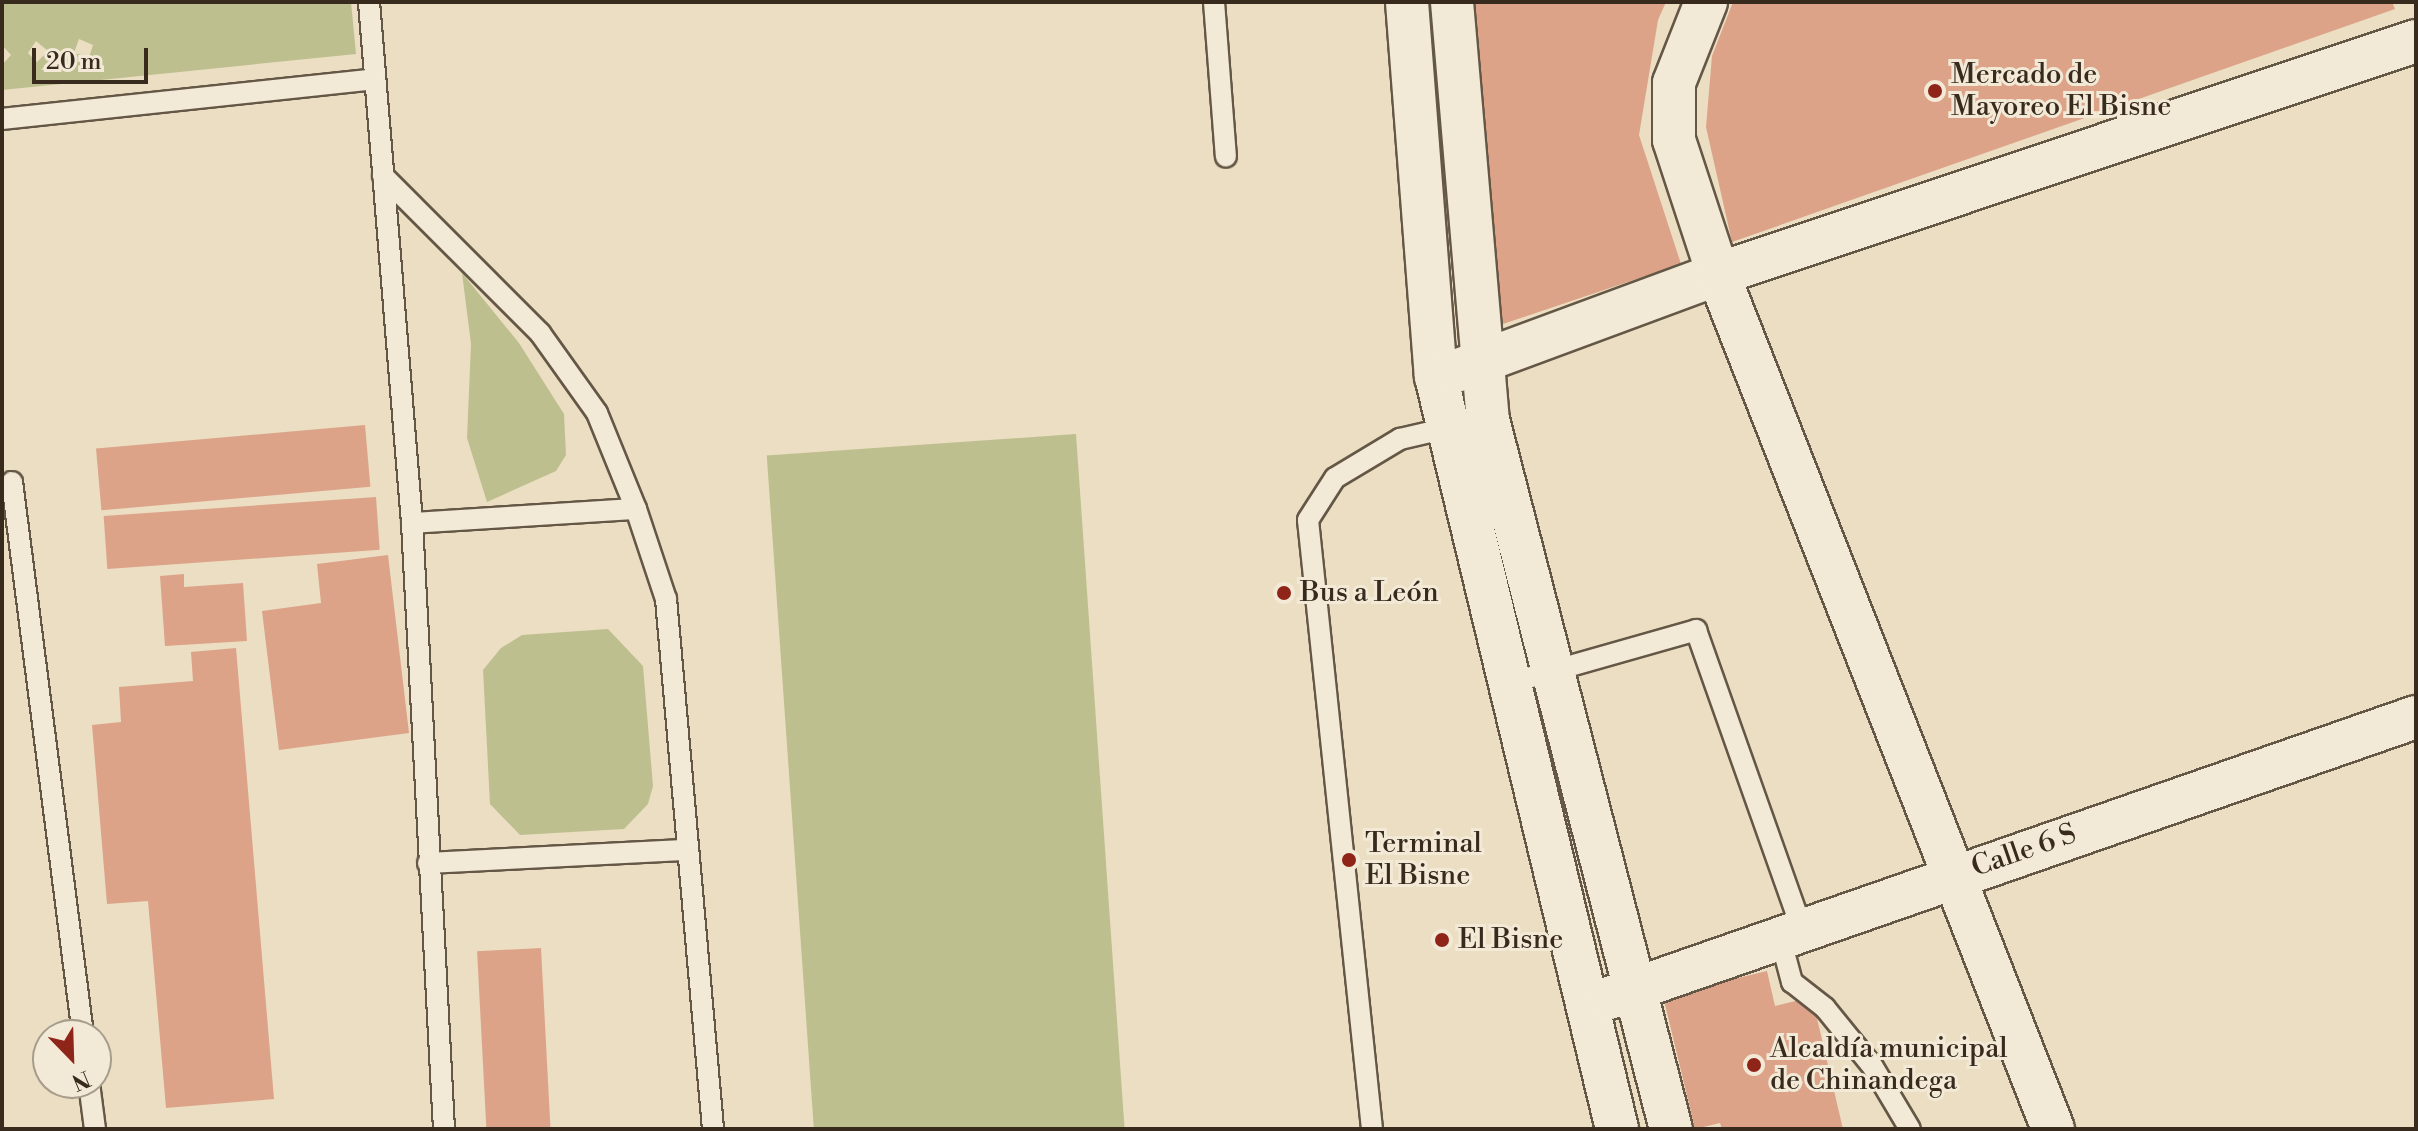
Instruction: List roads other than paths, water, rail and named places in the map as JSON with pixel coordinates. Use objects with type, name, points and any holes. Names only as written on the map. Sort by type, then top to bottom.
[{"type":"street","points":[[1407,2],[1436,376],[1507,684],[1617,1129]]},
{"type":"street","points":[[1452,2],[1480,365],[1488,420],[1671,1129]]},
{"type":"street","points":[[1706,2],[1674,83],[1674,140],[1718,274],[1951,877],[2053,1129]]},
{"type":"street","points":[[1436,376],[1480,365],[1718,274],[2416,41]]},
{"type":"street","name":"Calle 6 S","points":[[1586,1005],[2416,717]]},
{"type":"lane","points":[[369,2],[412,523],[444,1129]]},
{"type":"lane","points":[[1214,2],[1226,157]]},
{"type":"lane","points":[[2,119],[375,79]]},
{"type":"lane","points":[[383,176],[540,333],[597,413],[636,509],[666,599],[713,1129]]},
{"type":"lane","points":[[1372,1129],[1308,520],[1335,478],[1400,439],[1488,420]]},
{"type":"lane","points":[[12,482],[81,1019]]},
{"type":"lane","points":[[412,523],[636,509]]},
{"type":"lane","points":[[1507,684],[1696,630],[1791,933],[1792,982],[1825,1008],[1873,1067],[1910,1129]]},
{"type":"lane","points":[[428,863],[688,850]]},
{"type":"lane","points":[[91,1099],[95,1129]]},
{"type":"place","name":"Mercado de Mayoreo El Bisne","points":[[1935,91]]},
{"type":"place","name":"Bus a León","points":[[1284,593]]},
{"type":"place","name":"Terminal El Bisne","points":[[1349,860]]},
{"type":"place","name":"El Bisne","points":[[1442,940]]},
{"type":"place","name":"Alcaldía municipal de Chinandega","points":[[1754,1065]]}]
